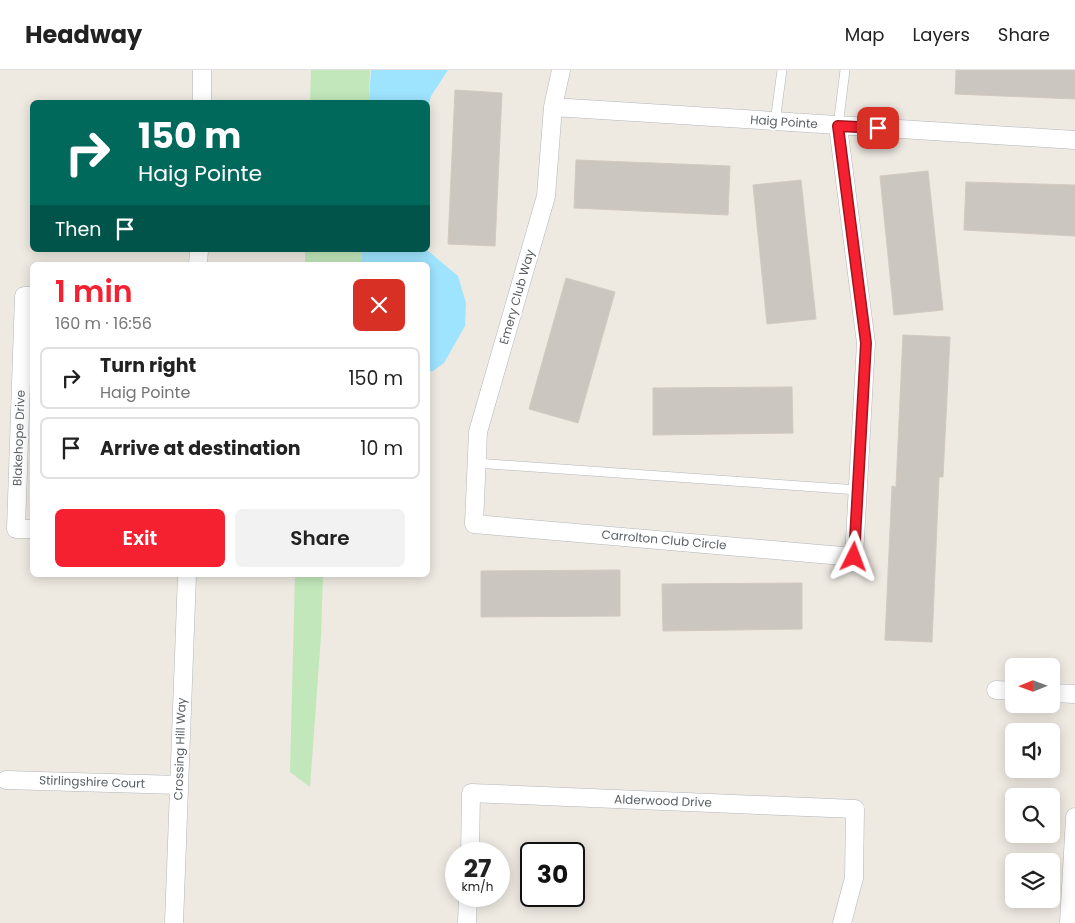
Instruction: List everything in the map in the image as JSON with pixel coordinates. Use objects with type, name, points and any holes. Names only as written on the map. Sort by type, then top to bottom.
[{"type":"street","points":[[202,70],[202,100]]},
{"type":"street","name":"Emery Club Way","points":[[474,524],[478,432],[546,196],[553,107],[561,70]]},
{"type":"street","name":"Haig Pointe","points":[[553,107],[1075,140]]},
{"type":"street","points":[[838,126],[866,343],[858,490]]},
{"type":"street","name":"Blakehope Drive","points":[[24,529],[24,296],[30,296]]},
{"type":"street","name":"Carrolton Club Circle","points":[[474,524],[854,557],[858,490]]},
{"type":"street","name":"Crossing Hill Way","points":[[174,923],[187,577]]},
{"type":"street","points":[[996,690],[1005,690]]},
{"type":"street","points":[[1060,693],[1075,694]]},
{"type":"street","name":"Stirlingshire Court","points":[[6,780],[179,785]]},
{"type":"street","name":"Alderwood Drive","points":[[470,842],[471,793],[855,809],[854,878],[842,923]]},
{"type":"street","points":[[1069,923],[1075,817]]},
{"type":"street","points":[[468,907],[468,923]]},
{"type":"lane","points":[[775,122],[782,70]]},
{"type":"lane","points":[[838,126],[845,70]]},
{"type":"lane","points":[[476,463],[858,490]]},
{"type":"green space","points":[[311,70],[370,70],[369,100],[310,100]]},
{"type":"green space","points":[[305,252],[362,252],[361,262],[305,262]]},
{"type":"green space","points":[[295,577],[323,577],[321,636],[310,787],[290,772]]},
{"type":"water","points":[[371,70],[448,70],[430,100],[369,100]]},
{"type":"water","points":[[362,252],[429,252],[458,276],[466,303],[465,326],[444,363],[430,372],[430,262],[361,262]]},
{"type":"building","points":[[956,70],[1075,70],[1075,99],[955,94]]},
{"type":"building","points":[[455,90],[502,93],[495,246],[448,244]]},
{"type":"building","points":[[576,160],[730,166],[728,215],[574,208]]},
{"type":"building","points":[[928,171],[943,310],[894,315],[880,176]]},
{"type":"building","points":[[801,180],[816,319],[767,324],[753,185]]},
{"type":"building","points":[[966,182],[1075,185],[1075,236],[964,230]]},
{"type":"building","points":[[566,278],[615,292],[578,423],[529,409]]},
{"type":"building","points":[[903,335],[950,337],[943,477],[939,477],[932,642],[885,640],[892,486],[896,487]]},
{"type":"building","points":[[792,387],[793,433],[653,435],[653,388]]},
{"type":"building","points":[[620,570],[620,616],[481,617],[481,571]]},
{"type":"building","points":[[802,583],[802,629],[663,631],[662,584]]},
{"type":"route","points":[[854,557],[866,343],[838,126],[878,128]]}]
